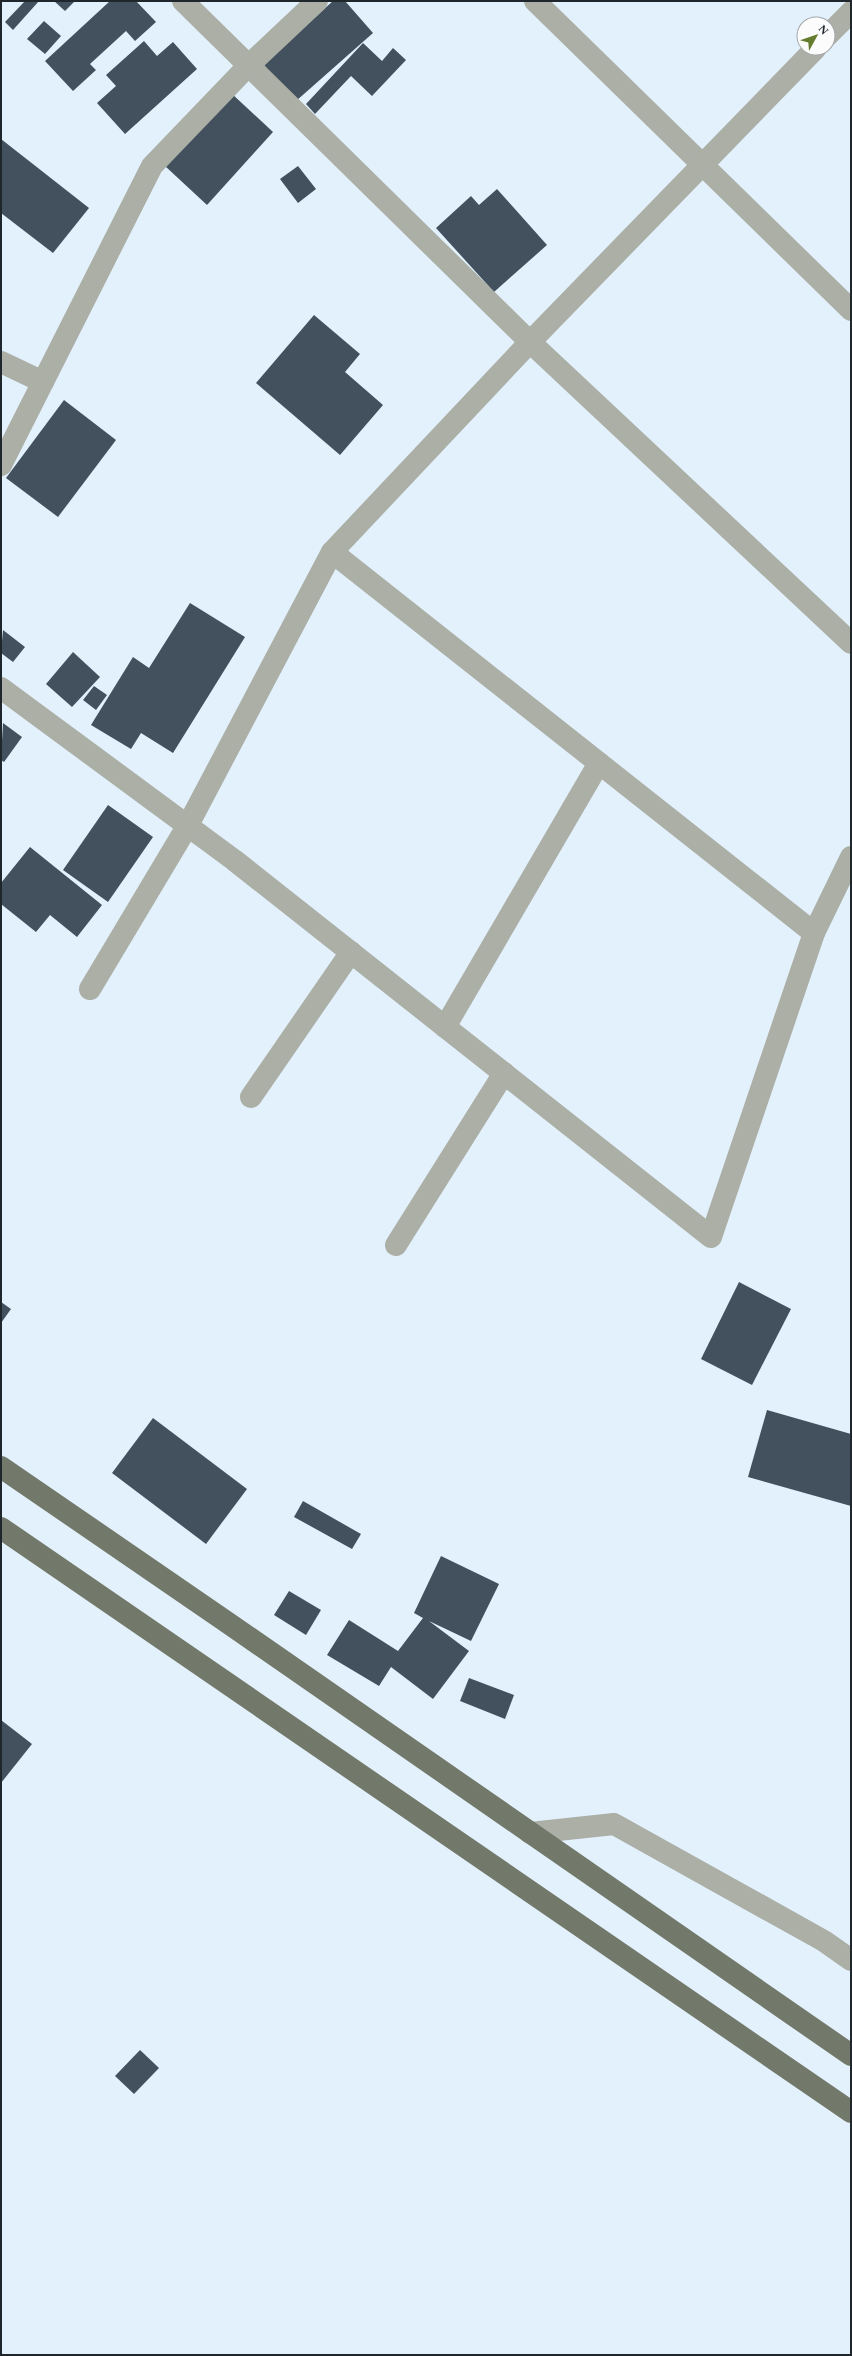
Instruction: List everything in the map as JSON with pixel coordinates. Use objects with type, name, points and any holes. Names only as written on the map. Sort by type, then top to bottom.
[{"type":"main road","points":[[1,1467],[851,2055]]},
{"type":"main road","points":[[1,1528],[851,2112]]},
{"type":"street","points":[[183,1],[530,342],[851,643]]},
{"type":"street","points":[[1,465],[152,166],[248,66],[317,1]]},
{"type":"street","points":[[535,1],[851,310]]},
{"type":"street","points":[[836,27],[851,12]]},
{"type":"street","points":[[90,990],[188,825],[332,552],[530,342],[808,56]]},
{"type":"street","points":[[1,362],[43,382]]},
{"type":"street","points":[[332,552],[814,934]]},
{"type":"street","points":[[1,688],[188,825],[711,1237],[814,934],[851,857]]},
{"type":"street","points":[[445,1027],[599,763]]},
{"type":"street","points":[[251,1097],[351,952]]},
{"type":"street","points":[[396,1245],[504,1073]]},
{"type":"street","points":[[530,1833],[614,1824],[824,1941],[851,1960]]},
{"type":"building","points":[[25,1],[39,1],[13,30],[5,22]]},
{"type":"building","points":[[54,1],[75,1],[65,11]]},
{"type":"building","points":[[110,1],[136,1],[156,22],[135,41],[126,31],[90,64],[96,70],[73,91],[45,61]]},
{"type":"building","points":[[333,1],[345,1],[373,33],[296,101],[263,64]]},
{"type":"building","points":[[44,21],[61,36],[45,54],[27,39]]},
{"type":"building","points":[[144,41],[157,56],[173,42],[197,69],[125,134],[97,103],[116,86],[106,75]]},
{"type":"building","points":[[363,43],[382,61],[393,48],[406,60],[372,96],[351,76],[315,114],[306,104]]},
{"type":"building","points":[[231,93],[273,132],[207,205],[165,166]]},
{"type":"building","points":[[1,139],[89,208],[53,253],[1,213]]},
{"type":"building","points":[[298,166],[316,189],[298,203],[280,179]]},
{"type":"building","points":[[497,189],[547,245],[494,292],[436,228],[471,196],[479,205]]},
{"type":"building","points":[[314,315],[360,354],[345,372],[383,405],[340,455],[256,383]]},
{"type":"building","points":[[64,400],[116,440],[58,517],[6,478]]},
{"type":"building","points":[[190,603],[245,637],[173,753],[141,733],[131,749],[91,725],[133,657],[149,668]]},
{"type":"building","points":[[3,630],[25,647],[13,662],[1,653]]},
{"type":"building","points":[[73,652],[100,677],[72,707],[46,684]]},
{"type":"building","points":[[94,686],[107,695],[96,710],[83,700]]},
{"type":"building","points":[[3,723],[22,737],[4,762],[1,760]]},
{"type":"building","points":[[108,805],[153,837],[108,902],[63,870]]},
{"type":"building","points":[[30,847],[102,905],[77,937],[50,915],[36,932],[1,904],[1,883]]},
{"type":"building","points":[[739,1282],[791,1309],[752,1385],[701,1359]]},
{"type":"building","points":[[1,1302],[11,1309],[1,1323]]},
{"type":"building","points":[[767,1410],[851,1434],[851,1506],[748,1477]]},
{"type":"building","points":[[153,1418],[247,1489],[206,1544],[112,1473]]},
{"type":"building","points":[[303,1501],[361,1534],[352,1549],[294,1517]]},
{"type":"building","points":[[441,1556],[499,1584],[471,1641],[429,1621],[469,1651],[433,1699],[391,1667],[379,1686],[327,1655],[349,1620],[398,1651],[423,1618],[414,1613]]},
{"type":"building","points":[[289,1591],[321,1610],[306,1635],[274,1615]]},
{"type":"building","points":[[469,1678],[514,1695],[505,1719],[460,1701]]},
{"type":"building","points":[[1,1720],[32,1744],[1,1783]]},
{"type":"building","points":[[140,2050],[159,2068],[134,2094],[115,2076]]}]
